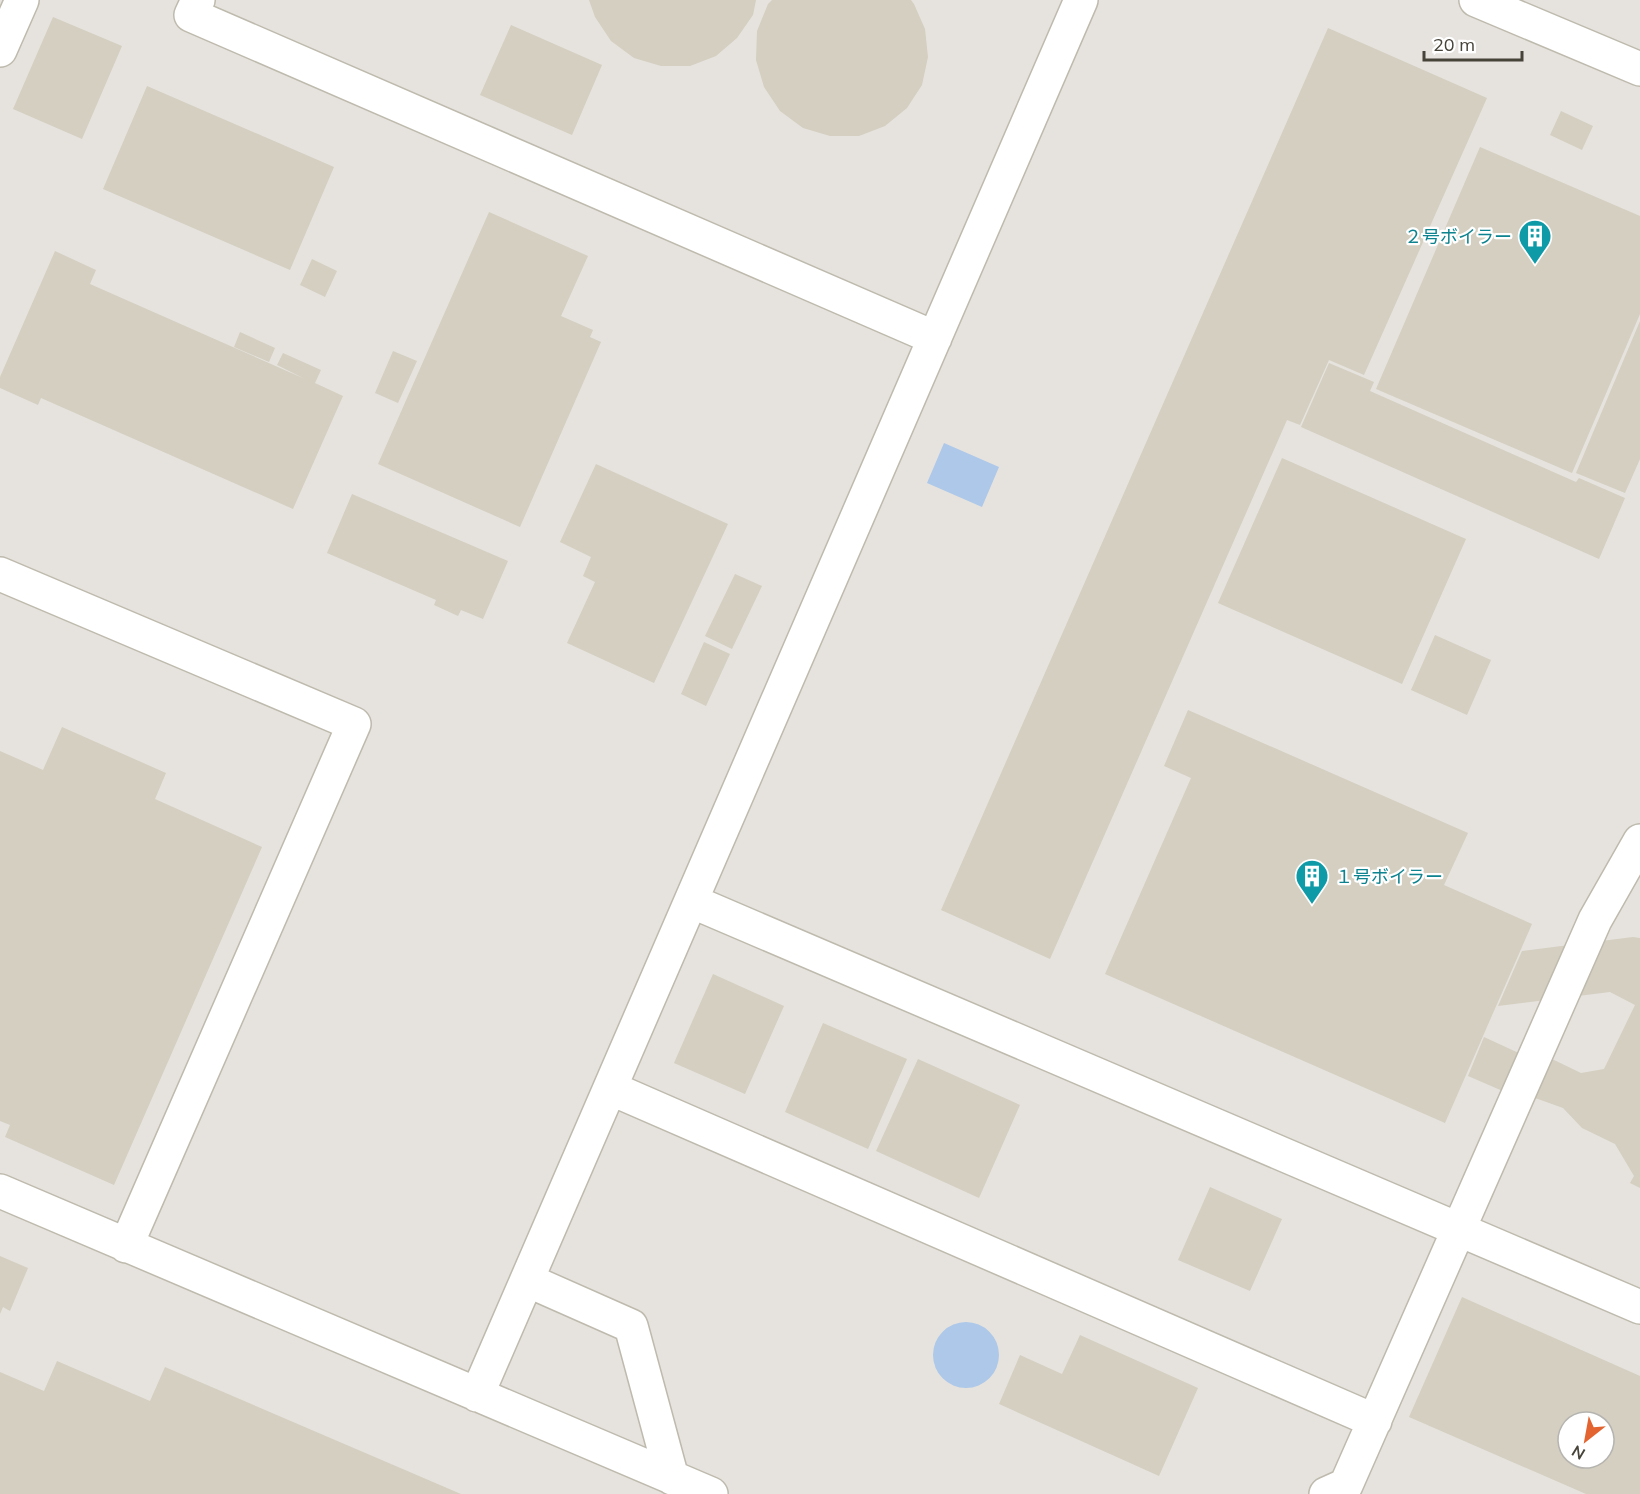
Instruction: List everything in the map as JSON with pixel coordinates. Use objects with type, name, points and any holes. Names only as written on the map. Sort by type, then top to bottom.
[{"type":"lane","points":[[0,50],[22,0]]},
{"type":"lane","points":[[198,0],[191,15],[935,338]]},
{"type":"lane","points":[[477,1395],[1082,0]]},
{"type":"lane","points":[[1476,0],[1640,69]]},
{"type":"lane","points":[[0,574],[354,724],[126,1245]]},
{"type":"lane","points":[[1326,1494],[1346,1485],[1595,920],[1640,841]]},
{"type":"lane","points":[[691,901],[1640,1307]]},
{"type":"lane","points":[[610,1088],[1375,1421]]},
{"type":"lane","points":[[0,1191],[711,1494]]},
{"type":"lane","points":[[526,1281],[631,1326],[672,1478]]},
{"type":"shaded area","points":[[0,0],[1640,0],[1640,1494],[0,1494]]},
{"type":"water","points":[[944,443],[999,467],[982,507],[927,483]]},
{"type":"water","points":[[960,1322],[972,1322],[984,1327],[994,1337],[999,1355],[997,1368],[984,1383],[972,1388],[960,1388],[948,1383],[938,1373],[933,1361],[933,1349],[938,1337],[948,1327]]},
{"type":"building","points":[[589,0],[756,0],[753,15],[737,38],[716,56],[690,66],[661,66],[634,58],[611,41],[595,17]]},
{"type":"building","points":[[772,0],[911,0],[925,29],[928,57],[922,85],[907,108],[885,126],[859,136],[830,136],[803,128],[780,111],[764,87],[756,60],[757,31],[768,4]]},
{"type":"building","points":[[53,17],[122,46],[82,139],[13,109]]},
{"type":"building","points":[[511,25],[602,65],[572,135],[480,95]]},
{"type":"building","points":[[1328,28],[1487,98],[1364,375],[1329,360],[1300,425],[1287,420],[1050,959],[941,910]]},
{"type":"building","points":[[147,86],[334,167],[290,270],[103,189]]},
{"type":"building","points":[[1561,111],[1593,126],[1582,150],[1550,135]]},
{"type":"building","name":"２号ボイラー","points":[[1480,147],[1640,216],[1640,314],[1572,473],[1376,389]]},
{"type":"building","points":[[489,212],[588,256],[561,316],[593,330],[590,337],[601,342],[520,527],[378,464]]},
{"type":"building","points":[[55,251],[96,270],[90,284],[305,379],[277,365],[283,353],[321,370],[315,383],[343,396],[293,509],[41,398],[38,405],[0,388],[0,377]]},
{"type":"building","points":[[312,259],[337,271],[325,297],[300,285]]},
{"type":"building","points":[[1640,321],[1640,459],[1625,493],[1576,473]]},
{"type":"building","points":[[240,332],[275,348],[269,362],[234,347]]},
{"type":"building","points":[[393,351],[417,361],[398,403],[375,393]]},
{"type":"building","points":[[1329,363],[1374,382],[1370,391],[1576,482],[1579,478],[1625,498],[1599,559],[1301,427]]},
{"type":"building","points":[[1282,458],[1466,539],[1402,684],[1218,603]]},
{"type":"building","points":[[596,464],[728,524],[654,683],[567,643],[595,582],[583,576],[591,557],[560,542]]},
{"type":"building","points":[[352,494],[508,561],[483,619],[461,610],[458,616],[434,605],[436,600],[327,553]]},
{"type":"building","points":[[735,574],[762,586],[732,649],[705,636]]},
{"type":"building","points":[[1435,635],[1491,660],[1467,715],[1411,690]]},
{"type":"building","points":[[704,642],[730,654],[706,706],[681,694]]},
{"type":"building","name":"１号ボイラー","points":[[1188,710],[1468,833],[1444,885],[1532,924],[1445,1123],[1105,974],[1191,778],[1164,766]]},
{"type":"building","points":[[62,727],[166,773],[155,799],[262,847],[114,1185],[5,1137],[10,1125],[0,1121],[0,751],[43,770]]},
{"type":"building","points":[[1640,938],[1640,1188],[1630,1183],[1634,1176],[1615,1144],[1582,1128],[1563,1108],[1538,1099],[1505,1092],[1468,1076],[1484,1037],[1523,1055],[1552,1059],[1581,1073],[1604,1069],[1635,1005],[1610,992],[1498,1006],[1522,951]]},
{"type":"building","points":[[713,974],[784,1006],[745,1094],[674,1063]]},
{"type":"building","points":[[823,1023],[907,1059],[868,1149],[785,1112]]},
{"type":"building","points":[[918,1059],[1020,1105],[979,1198],[876,1151]]},
{"type":"building","points":[[1210,1187],[1282,1219],[1250,1291],[1178,1260]]},
{"type":"building","points":[[0,1256],[28,1268],[10,1311],[3,1307],[0,1314]]},
{"type":"building","points":[[1462,1297],[1640,1376],[1640,1494],[1586,1494],[1409,1417]]},
{"type":"building","points":[[1080,1335],[1198,1388],[1159,1476],[999,1404],[1020,1355],[1062,1374]]},
{"type":"building","points":[[57,1361],[150,1401],[165,1367],[461,1494],[0,1494],[0,1372],[44,1391]]},
{"type":"place","name":"２号ボイラー","points":[[1535,265]]},
{"type":"place","name":"１号ボイラー","points":[[1312,905]]}]
